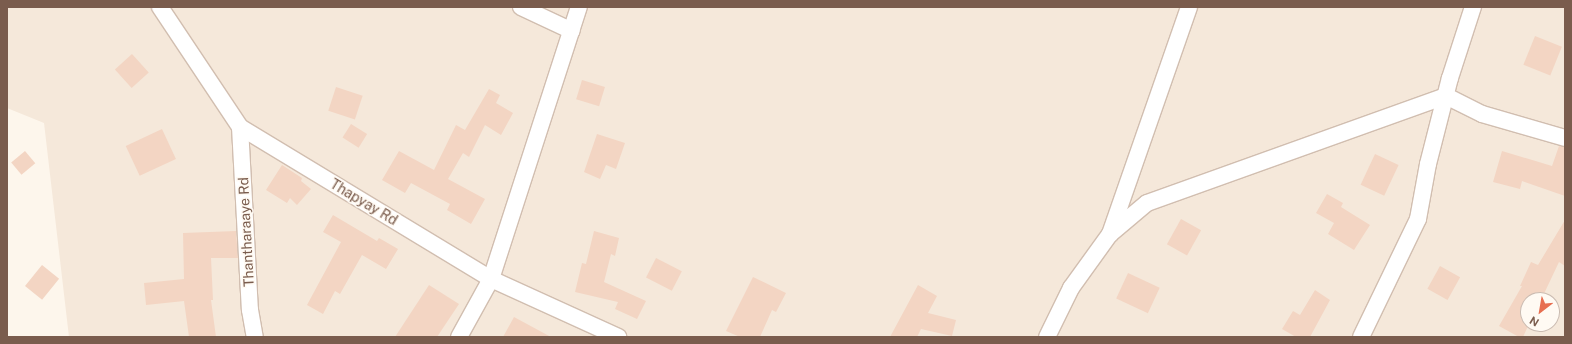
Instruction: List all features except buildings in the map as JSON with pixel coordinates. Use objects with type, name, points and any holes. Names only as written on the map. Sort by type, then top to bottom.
[{"type":"street","name":"Thapyay Rd","points":[[160,7],[240,127],[491,279],[618,337]]},
{"type":"street","points":[[521,7],[572,31]]},
{"type":"street","points":[[459,337],[491,279],[579,7]]},
{"type":"street","points":[[1110,234],[1189,7]]},
{"type":"street","points":[[1361,337],[1418,219],[1428,164],[1446,96],[1473,7]]},
{"type":"street","points":[[1047,337],[1072,288],[1110,234],[1147,203],[1446,96],[1482,114],[1565,138]]},
{"type":"street","name":"Thantharaaye Rd","points":[[240,127],[250,310],[255,337]]},
{"type":"shaded area","points":[[7,7],[1565,7],[1565,337],[69,337],[44,123],[7,108]]}]
